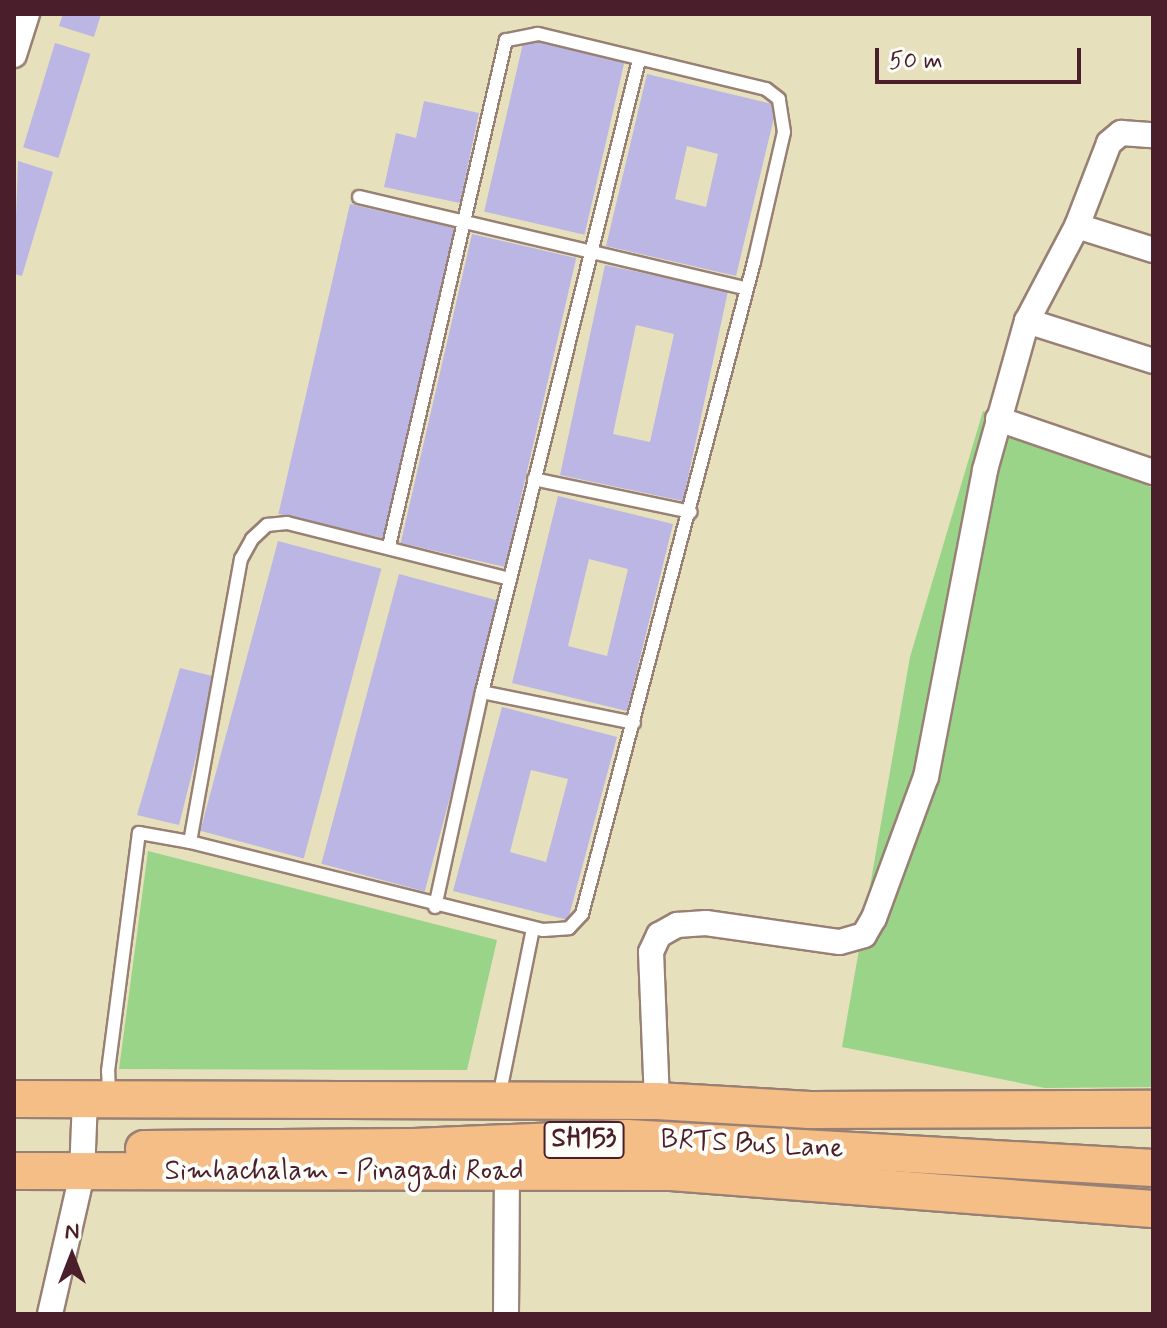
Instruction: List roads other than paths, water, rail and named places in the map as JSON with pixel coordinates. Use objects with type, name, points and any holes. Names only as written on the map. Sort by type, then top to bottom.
[{"type":"main road","points":[[14,1099],[498,1099],[657,1101],[810,1110],[1153,1109]]},
{"type":"main road","name":"BRTS Bus Lane","points":[[14,1147],[82,1162],[627,1138],[1153,1168]]},
{"type":"main road","name":"Simhachalam - Pinagadi Road","points":[[14,1171],[82,1162],[671,1172],[1153,1209]]},
{"type":"street","points":[[14,55],[27,14]]},
{"type":"street","points":[[657,1101],[651,952],[659,935],[677,925],[706,923],[840,942],[864,935],[874,918],[926,777],[998,419],[1027,321],[1077,226],[1109,143],[1121,133],[1153,135]]},
{"type":"street","points":[[1077,226],[1153,250]]},
{"type":"street","points":[[1027,321],[1153,361]]},
{"type":"street","points":[[998,419],[1153,472]]},
{"type":"street","points":[[50,1314],[97,1100]]},
{"type":"street","points":[[506,1314],[507,1171]]},
{"type":"lane","points":[[97,1100],[108,1071],[139,833],[190,842],[435,907],[533,928],[569,928],[582,914],[691,512],[784,132],[786,116],[779,99],[766,89],[538,34],[506,40],[389,546]]},
{"type":"lane","points":[[435,907],[482,692],[639,60]]},
{"type":"lane","points":[[359,197],[464,226],[745,288]]},
{"type":"lane","points":[[534,479],[691,512]]},
{"type":"lane","points":[[190,842],[241,559],[252,539],[267,525],[287,523],[389,546],[510,579]]},
{"type":"lane","points":[[482,692],[634,723]]},
{"type":"lane","points":[[498,1099],[533,928]]}]
